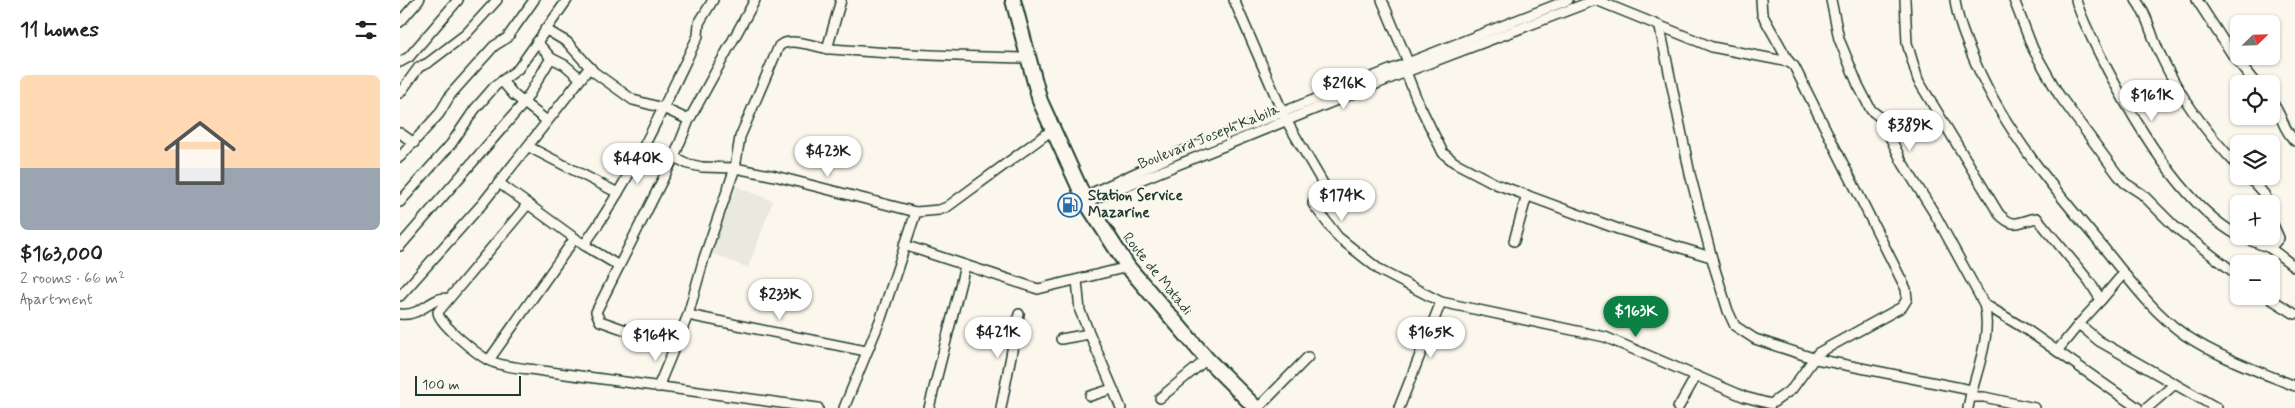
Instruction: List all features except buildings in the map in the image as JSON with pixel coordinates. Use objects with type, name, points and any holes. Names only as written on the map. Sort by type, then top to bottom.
[{"type":"highway","name":"Route de Matadi","points":[[1013,0],[1040,101],[1084,200],[1128,267],[1207,359],[1252,407]]},
{"type":"street","points":[[400,22],[419,0]]},
{"type":"street","points":[[400,62],[409,57],[458,0]]},
{"type":"street","points":[[400,93],[419,67],[428,63],[466,34],[497,0]]},
{"type":"street","points":[[400,157],[439,114],[451,94],[494,46],[507,38],[534,0]]},
{"type":"street","points":[[400,202],[451,144],[475,109],[502,81],[518,70],[545,29],[568,0]]},
{"type":"street","points":[[584,245],[631,174],[698,36],[699,23],[713,0]]},
{"type":"street","points":[[674,347],[600,321],[596,316],[596,312],[674,157],[689,120],[755,0]]},
{"type":"street","points":[[827,49],[841,0]]},
{"type":"street","points":[[1234,0],[1285,116],[1324,185],[1314,199],[1313,204],[1338,237],[1381,271],[1441,302],[1605,337],[1767,406],[1792,389],[1816,359],[1818,353],[1902,307],[1907,299],[1906,289],[1794,66],[1789,62],[1762,14],[1761,0]]},
{"type":"street","points":[[1382,0],[1407,67],[1443,153],[1454,162],[1496,184],[1618,229],[1712,257]]},
{"type":"street","name":"Boulevard Joseph Kabila","points":[[1084,200],[1568,0]]},
{"type":"street","points":[[1595,0],[1660,28],[1712,47],[1789,62]]},
{"type":"street","name":"Boulevard Joseph Kabila","points":[[1407,67],[1595,0]]},
{"type":"street","points":[[1832,0],[1839,39],[1870,110],[1881,118],[1902,162],[1936,216],[1984,304],[1988,318],[1986,338],[1968,408]]},
{"type":"street","points":[[1905,0],[1907,42],[1918,80],[1999,214],[2008,223],[2016,224],[2037,218],[2089,281],[2101,300]]},
{"type":"street","points":[[1955,0],[1961,29],[1991,98],[2007,126],[2145,298],[2186,335],[2255,370],[2295,386]]},
{"type":"street","points":[[2014,0],[2033,49],[2058,95],[2124,183],[2142,194],[2175,227],[2230,269]]},
{"type":"street","points":[[2076,0],[2088,31],[2118,89],[2159,154],[2195,201],[2230,229]]},
{"type":"street","points":[[2136,0],[2147,17],[2161,57],[2211,138],[2230,158]]},
{"type":"street","points":[[2197,0],[2232,54],[2249,75]]},
{"type":"street","points":[[1660,28],[1690,174],[1728,311],[1736,326],[1755,339],[1816,359],[2035,408]]},
{"type":"street","points":[[545,29],[567,42],[590,67],[633,100],[663,108],[689,120]]},
{"type":"street","points":[[537,42],[551,58],[565,65],[580,78]]},
{"type":"street","points":[[658,387],[688,315],[735,168],[740,137],[779,46],[787,42],[827,49],[964,57],[1028,58]]},
{"type":"street","points":[[400,246],[524,103],[551,58]]},
{"type":"street","points":[[400,296],[529,147],[590,67]]},
{"type":"street","points":[[502,81],[524,103],[547,121]]},
{"type":"street","points":[[2280,117],[2285,129],[2295,141]]},
{"type":"street","points":[[674,157],[702,168],[735,168],[775,176],[916,212],[939,210],[948,206],[1052,130]]},
{"type":"street","points":[[400,134],[414,143]]},
{"type":"street","points":[[529,147],[618,193]]},
{"type":"street","points":[[499,183],[584,245],[619,266]]},
{"type":"street","points":[[2256,185],[2264,195]]},
{"type":"street","points":[[1514,241],[1526,195]]},
{"type":"street","points":[[528,204],[438,312],[439,318],[489,360],[543,371],[818,408]]},
{"type":"street","points":[[844,408],[881,318],[916,212]]},
{"type":"street","points":[[489,360],[575,238]]},
{"type":"street","points":[[904,245],[1038,289],[1128,267]]},
{"type":"street","points":[[2262,245],[2270,248],[2295,267]]},
{"type":"street","points":[[2270,248],[2273,245]]},
{"type":"street","points":[[929,408],[966,266]]},
{"type":"street","points":[[2057,351],[2078,324],[2124,273]]},
{"type":"street","points":[[1077,280],[1080,311],[1120,408]]},
{"type":"street","points":[[400,314],[413,314],[433,301],[444,298],[448,300]]},
{"type":"street","points":[[1400,408],[1441,302]]},
{"type":"street","points":[[1984,304],[2057,351],[2138,408]]},
{"type":"street","points":[[2280,305],[2295,314]]},
{"type":"street","points":[[1001,408],[1019,314]]},
{"type":"street","points":[[688,315],[866,351]]},
{"type":"street","points":[[2078,324],[2098,341],[2217,408]]},
{"type":"street","points":[[1061,340],[1089,334]]},
{"type":"street","points":[[1252,407],[1308,357]]},
{"type":"street","points":[[1160,398],[1207,359]]},
{"type":"street","points":[[1678,408],[1696,376]]},
{"type":"street","points":[[2147,408],[2175,384]]},
{"type":"street","points":[[1090,396],[1112,390]]},
{"type":"shaded area","points":[[736,186],[773,201],[748,268],[709,252]]},
{"type":"place","name":"Station Service Mazarine","points":[[1070,205]]}]
